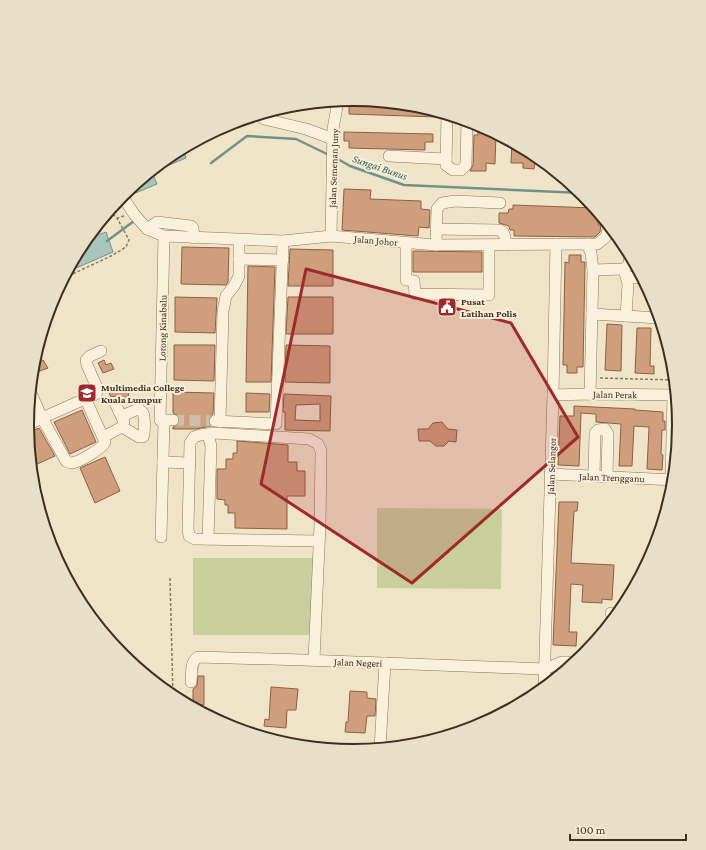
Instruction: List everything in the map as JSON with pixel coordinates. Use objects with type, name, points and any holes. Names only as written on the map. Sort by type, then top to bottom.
[{"type":"lane","name":"Jalan Semenan Juny","points":[[331,236],[333,142],[337,107]]},
{"type":"lane","points":[[264,119],[306,129],[333,142]]},
{"type":"lane","points":[[447,120],[446,165],[453,170],[460,170],[466,165],[467,127]]},
{"type":"lane","points":[[389,156],[446,159]]},
{"type":"lane","points":[[125,201],[147,229],[157,222],[191,226],[193,228],[194,238]]},
{"type":"lane","points":[[436,245],[437,209],[442,202],[455,201],[500,203]]},
{"type":"lane","name":"Jalan Johor","points":[[147,229],[164,236],[194,238],[283,241],[331,236],[436,245],[597,244],[606,238],[608,234]]},
{"type":"lane","points":[[436,229],[499,230],[503,232],[505,245]]},
{"type":"lane","name":"Lorong Kinabalu","points":[[161,537],[163,462],[166,420],[164,236]]},
{"type":"lane","points":[[239,240],[239,276],[234,286],[226,296],[223,311],[218,421],[276,424],[283,241]]},
{"type":"lane","points":[[406,243],[406,280],[414,281],[414,294],[489,295],[489,245]]},
{"type":"lane","name":"Jalan Selangor","points":[[544,680],[556,244]]},
{"type":"lane","points":[[587,244],[591,253],[593,270],[590,394]]},
{"type":"lane","points":[[239,259],[283,260]]},
{"type":"lane","points":[[626,316],[628,284],[626,273],[629,266]]},
{"type":"lane","points":[[593,270],[626,273],[634,276]]},
{"type":"lane","points":[[592,314],[653,318]]},
{"type":"lane","points":[[34,422],[96,394],[98,390],[86,360],[90,356],[101,352]]},
{"type":"lane","name":"Jalan Perak","points":[[553,395],[670,395]]},
{"type":"lane","points":[[35,403],[66,461],[70,463],[75,462],[103,447],[105,442],[85,398]]},
{"type":"lane","points":[[103,437],[122,421],[115,404]]},
{"type":"lane","points":[[594,476],[595,433],[598,430],[605,429],[608,434],[607,477]]},
{"type":"lane","points":[[314,660],[319,541],[321,452],[318,444],[309,440],[214,433],[194,437],[190,443],[189,536],[208,539],[319,541]]},
{"type":"lane","points":[[208,434],[211,446],[208,539]]},
{"type":"lane","points":[[163,462],[190,463]]},
{"type":"lane","name":"Jalan Trengganu","points":[[550,474],[667,480]]},
{"type":"lane","name":"Jalan Negeri","points":[[191,682],[192,663],[198,658],[314,660],[545,669]]},
{"type":"lane","points":[[545,669],[562,662],[566,662]]},
{"type":"lane","points":[[380,742],[385,663]]},
{"type":"path","points":[[117,218],[133,212]]},
{"type":"path","points":[[72,274],[105,259],[126,247],[129,240],[128,236],[117,218],[113,215]]},
{"type":"path","points":[[590,377],[669,380]]},
{"type":"path","points":[[170,578],[173,688]]},
{"type":"highlighted area","points":[[306,269],[511,323],[578,437],[412,583],[261,484]]},
{"type":"green space","points":[[377,508],[502,509],[501,589],[377,588]]},
{"type":"green space","points":[[193,558],[314,558],[314,635],[193,635]]},
{"type":"water","points":[[185,155],[186,158],[169,165]]},
{"type":"water","points":[[154,176],[157,184],[133,194],[143,185]]},
{"type":"water","points":[[106,232],[113,252],[75,268],[88,248],[97,235]]},
{"type":"building","points":[[349,106],[353,106],[395,109],[436,117],[349,114]]},
{"type":"building","points":[[478,131],[496,140],[495,164],[486,163],[486,171],[470,171],[473,165],[474,135],[478,135]]},
{"type":"building","points":[[344,132],[433,134],[433,142],[425,142],[425,150],[349,148],[349,141],[344,141]]},
{"type":"building","points":[[512,149],[535,163],[534,169],[523,168],[523,163],[511,163]]},
{"type":"building","points":[[344,189],[371,190],[370,199],[421,201],[421,209],[430,210],[429,228],[419,227],[418,236],[342,230]]},
{"type":"building","points":[[513,205],[587,208],[598,222],[598,225],[601,225],[600,232],[595,237],[514,236],[514,230],[510,230],[509,226],[499,223],[499,213],[508,213],[509,209],[513,209]]},
{"type":"building","points":[[182,247],[229,248],[228,282],[226,285],[181,284]]},
{"type":"building","points":[[290,249],[333,250],[333,286],[288,286]]},
{"type":"building","points":[[413,251],[482,252],[482,272],[413,272]]},
{"type":"building","points":[[569,255],[581,255],[581,262],[585,262],[583,367],[577,367],[577,373],[567,373],[567,365],[563,365],[565,262],[569,263]]},
{"type":"building","points":[[248,266],[275,267],[271,382],[246,382]]},
{"type":"building","points":[[175,297],[217,298],[215,333],[175,332]]},
{"type":"building","points":[[288,297],[333,297],[333,334],[286,334]]},
{"type":"building","points":[[607,324],[622,325],[621,371],[605,370]]},
{"type":"building","points":[[637,328],[651,328],[650,366],[654,366],[654,374],[635,373]]},
{"type":"building","points":[[174,345],[215,345],[214,381],[174,380]]},
{"type":"building","points":[[286,345],[330,346],[330,383],[285,382]]},
{"type":"building","points":[[43,360],[48,368],[39,371],[40,362]]},
{"type":"building","points":[[104,360],[106,365],[111,363],[114,369],[103,373],[98,363]]},
{"type":"building","points":[[125,387],[129,395],[124,398],[126,402],[123,404],[116,396],[111,397],[109,393]]},
{"type":"building","points":[[173,392],[214,393],[213,414],[208,420],[211,426],[196,429],[173,429],[173,427],[179,424],[180,420],[179,416],[173,413]]},
{"type":"building","points":[[246,393],[270,394],[269,412],[246,412]]},
{"type":"building","points":[[284,394],[331,396],[330,431],[285,430],[285,412],[283,412]],"holes":[[[320,404],[320,421],[295,420],[296,405]]]},
{"type":"building","points":[[574,406],[663,412],[665,430],[662,430],[662,470],[647,469],[649,427],[634,426],[632,466],[619,466],[621,424],[596,422],[596,414],[581,413],[579,466],[558,465],[560,416],[574,416]]},
{"type":"building","points":[[82,410],[96,442],[70,454],[54,422]]},
{"type":"building","points":[[442,422],[448,429],[457,430],[456,442],[449,441],[444,446],[436,446],[430,441],[419,441],[418,429],[428,429],[433,423]]},
{"type":"building","points":[[39,428],[55,456],[37,464],[35,446],[34,430]]},
{"type":"building","points":[[237,441],[288,445],[288,462],[297,462],[297,471],[305,471],[305,496],[287,496],[287,529],[235,528],[235,513],[228,513],[228,505],[225,505],[225,500],[217,499],[217,469],[226,469],[226,459],[233,459],[233,453],[237,453]]},
{"type":"building","points":[[105,457],[120,491],[95,503],[80,468]]},
{"type":"building","points":[[559,502],[578,502],[577,511],[574,511],[571,563],[614,565],[612,600],[602,599],[602,603],[582,602],[583,585],[571,584],[569,632],[577,632],[576,646],[553,645]]},
{"type":"building","points":[[198,676],[204,676],[204,705],[193,701],[193,689],[197,686]]},
{"type":"building","points":[[271,687],[298,689],[296,710],[287,710],[286,728],[264,726],[265,719],[269,720]]},
{"type":"building","points":[[350,691],[367,692],[367,698],[376,699],[375,716],[367,716],[365,733],[345,732],[346,722],[348,722]]},
{"type":"waterway","name":"Sungai Bunus","points":[[211,163],[247,136],[296,139],[329,155]]},
{"type":"waterway","name":"Sungai Bunus","points":[[336,158],[350,166],[404,185],[572,193]]},
{"type":"waterway","name":"Sungai Bunus","points":[[107,241],[134,221]]},
{"type":"tunnel","points":[[173,420],[215,421]]},
{"type":"place","name":"Pusat Latihan Polis","points":[[447,307]]},
{"type":"place","name":"Multimedia College Kuala Lumpur","points":[[87,393]]}]
